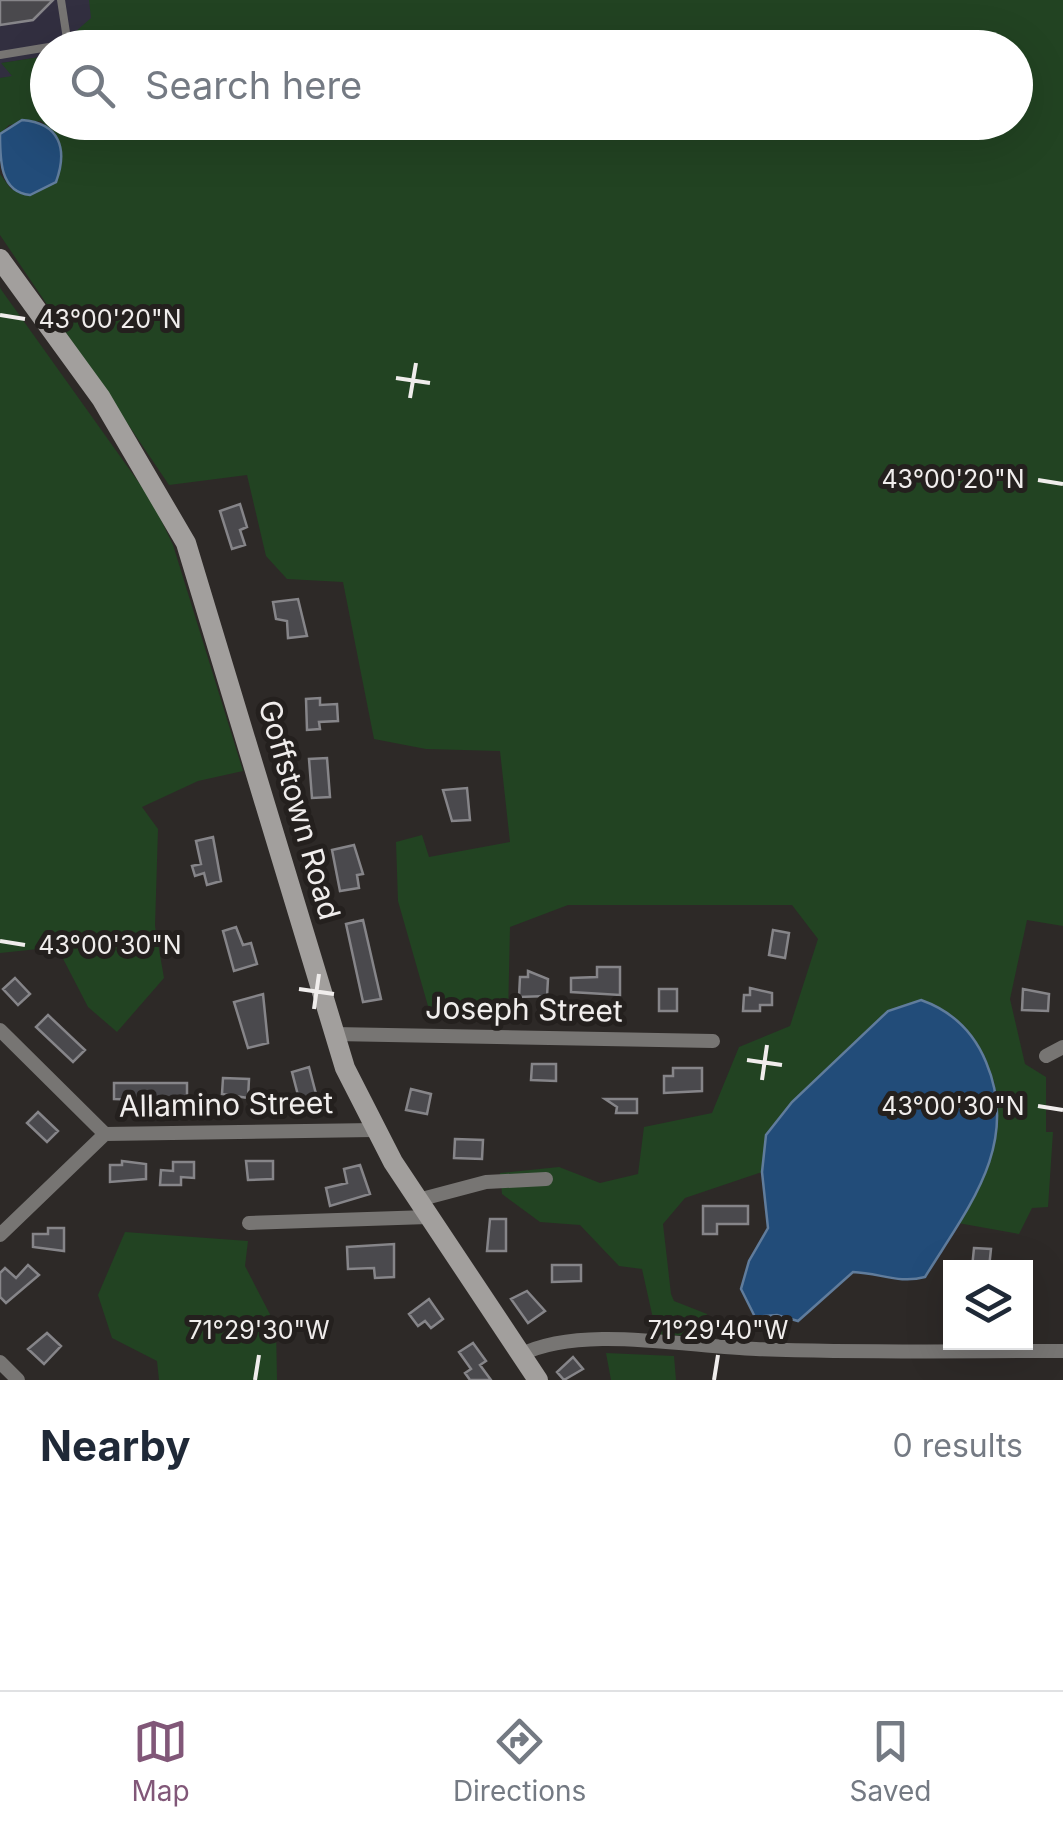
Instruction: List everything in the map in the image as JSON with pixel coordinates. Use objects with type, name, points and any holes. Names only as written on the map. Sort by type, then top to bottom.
[{"type":"main road","name":"Goffstown Road","points":[[0,259],[102,398],[186,543],[334,1034],[374,1130],[538,1380]]},
{"type":"street","points":[[0,1030],[105,1134]]},
{"type":"street","name":"Joseph Street","points":[[334,1034],[713,1041]]},
{"type":"street","points":[[1046,1056],[1063,1048]]},
{"type":"street","name":"Allamino Street","points":[[0,1235],[105,1134],[374,1130]]},
{"type":"street","points":[[249,1223],[423,1208],[486,1182],[546,1178]]},
{"type":"street","points":[[520,1356],[543,1345],[588,1340],[776,1350],[1063,1351]]},
{"type":"street","points":[[0,1362],[18,1380]]},
{"type":"lane","points":[[61,0],[66,30]]},
{"type":"lane","points":[[0,55],[30,50]]},
{"type":"shaded area","points":[[0,0],[116,0],[111,30],[30,30],[30,59],[2,63],[13,77],[0,78]]},
{"type":"green space","points":[[89,0],[1063,0],[1063,926],[1027,920],[1010,999],[1025,1064],[1046,1077],[1046,1132],[1053,1132],[1048,1207],[1032,1208],[1019,1234],[958,1223],[991,1156],[996,1122],[994,1081],[888,1011],[792,1102],[766,1135],[762,1172],[685,1198],[663,1224],[671,1294],[674,1301],[707,1314],[704,1336],[661,1335],[654,1323],[642,1269],[619,1266],[580,1225],[540,1222],[502,1194],[500,1173],[559,1167],[600,1183],[638,1174],[644,1127],[712,1113],[739,1047],[790,1026],[818,939],[792,905],[568,905],[510,927],[508,1017],[432,1020],[398,901],[396,842],[422,835],[429,857],[510,842],[500,751],[426,749],[374,739],[343,582],[287,579],[266,556],[247,475],[169,485],[0,235],[0,174],[11,189],[30,195],[55,182],[61,164],[57,140],[1033,140],[1033,30],[77,30],[91,18]]},
{"type":"green space","points":[[30,59],[30,122],[9,125],[0,134],[0,78],[12,76],[1,63]]},
{"type":"green space","points":[[0,288],[152,501],[173,545],[243,771],[198,781],[142,807],[158,829],[155,926],[164,978],[117,1032],[88,1007],[57,947],[0,953]]},
{"type":"green space","points":[[125,1232],[248,1241],[245,1266],[276,1326],[277,1380],[159,1380],[157,1361],[112,1338],[98,1295]]},
{"type":"green space","points":[[606,1353],[674,1356],[676,1380],[611,1380]]},
{"type":"water","points":[[22,120],[30,121],[30,140],[58,140],[61,159],[56,182],[30,195],[13,188],[4,173],[0,134]]},
{"type":"water","points":[[921,1000],[943,1010],[968,1033],[986,1062],[995,1092],[997,1121],[993,1149],[972,1201],[925,1277],[898,1279],[853,1272],[798,1321],[777,1315],[755,1317],[741,1289],[749,1261],[768,1228],[762,1172],[766,1135],[792,1102],[888,1011]]},
{"type":"building","points":[[0,0],[53,0],[33,20],[0,25]]},
{"type":"building","points":[[240,504],[247,527],[240,530],[245,545],[232,549],[220,511]]},
{"type":"building","points":[[298,599],[307,636],[288,638],[287,621],[276,619],[273,602]]},
{"type":"building","points":[[320,698],[320,705],[337,704],[338,721],[319,722],[320,729],[307,730],[306,699]]},
{"type":"building","points":[[327,758],[330,797],[312,798],[309,759]]},
{"type":"building","points":[[467,788],[470,820],[452,821],[443,790]]},
{"type":"building","points":[[213,837],[221,881],[207,885],[204,873],[195,876],[192,866],[201,864],[196,841]]},
{"type":"building","points":[[354,845],[363,874],[357,875],[359,888],[340,891],[332,850]]},
{"type":"building","points":[[363,920],[381,999],[363,1002],[346,924]]},
{"type":"building","points":[[236,927],[243,945],[251,943],[257,964],[234,971],[223,931]]},
{"type":"building","points":[[773,930],[789,933],[785,958],[769,955]]},
{"type":"building","points":[[597,967],[620,967],[620,995],[571,992],[571,978],[597,977]]},
{"type":"building","points":[[528,971],[548,979],[547,996],[519,997],[520,977],[528,977]]},
{"type":"building","points":[[15,978],[30,994],[18,1005],[3,989]]},
{"type":"building","points":[[750,988],[772,993],[772,1005],[760,1005],[760,1011],[743,1011],[744,995],[750,995]]},
{"type":"building","points":[[659,989],[677,989],[677,1011],[659,1011]]},
{"type":"building","points":[[1023,989],[1049,994],[1048,1011],[1022,1010]]},
{"type":"building","points":[[263,994],[268,1043],[248,1048],[234,1002]]},
{"type":"building","points":[[48,1015],[85,1050],[73,1062],[36,1027]]},
{"type":"building","points":[[532,1064],[556,1064],[556,1081],[531,1080]]},
{"type":"building","points":[[309,1067],[316,1094],[299,1099],[292,1072]]},
{"type":"building","points":[[673,1068],[702,1068],[702,1091],[664,1093],[664,1076],[673,1076]]},
{"type":"building","points":[[223,1078],[249,1079],[248,1098],[222,1094]]},
{"type":"building","points":[[114,1083],[187,1083],[187,1101],[114,1099]]},
{"type":"building","points":[[411,1089],[431,1094],[427,1114],[406,1110]]},
{"type":"building","points":[[605,1099],[637,1099],[637,1113],[616,1113],[617,1107]]},
{"type":"building","points":[[38,1112],[58,1131],[47,1142],[27,1123]]},
{"type":"building","points":[[455,1139],[483,1140],[482,1159],[454,1158]]},
{"type":"building","points":[[122,1161],[146,1164],[146,1179],[110,1182],[110,1165],[122,1165]]},
{"type":"building","points":[[246,1161],[273,1161],[273,1179],[248,1180]]},
{"type":"building","points":[[173,1162],[194,1162],[194,1178],[181,1177],[181,1185],[160,1185],[161,1170],[173,1171]]},
{"type":"building","points":[[360,1165],[370,1194],[330,1206],[326,1188],[347,1183],[344,1169]]},
{"type":"building","points":[[703,1206],[748,1206],[748,1224],[717,1224],[717,1234],[703,1234]]},
{"type":"building","points":[[490,1219],[506,1219],[506,1251],[487,1251]]},
{"type":"building","points":[[48,1228],[64,1228],[64,1251],[33,1247],[33,1234],[48,1234]]},
{"type":"building","points":[[394,1244],[394,1277],[375,1278],[374,1268],[348,1269],[347,1247]]},
{"type":"building","points":[[974,1248],[991,1249],[990,1260],[973,1260]]},
{"type":"building","points":[[28,1265],[39,1275],[6,1303],[0,1297],[0,1273],[5,1268],[16,1278]]},
{"type":"building","points":[[552,1265],[581,1265],[581,1281],[552,1282]]},
{"type":"building","points":[[527,1291],[545,1311],[528,1323],[511,1299]]},
{"type":"building","points":[[429,1299],[443,1319],[431,1328],[425,1321],[418,1326],[409,1314]]},
{"type":"building","points":[[47,1333],[61,1346],[44,1364],[28,1349]]},
{"type":"building","points":[[473,1343],[486,1361],[480,1365],[491,1380],[470,1380],[465,1373],[471,1369],[459,1352]]},
{"type":"building","points":[[573,1357],[583,1369],[564,1380],[557,1372]]}]
